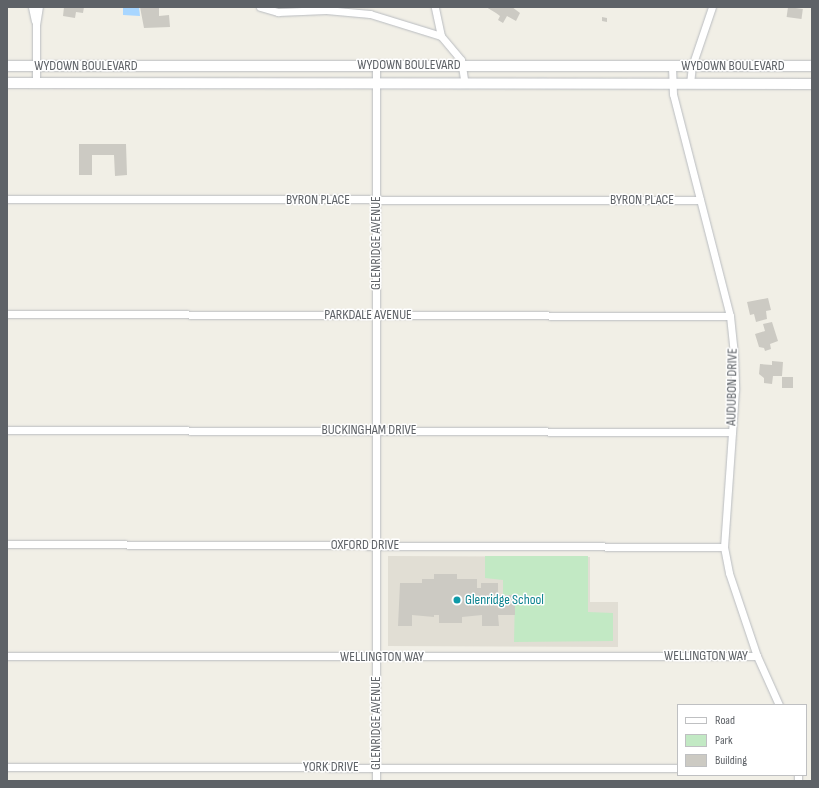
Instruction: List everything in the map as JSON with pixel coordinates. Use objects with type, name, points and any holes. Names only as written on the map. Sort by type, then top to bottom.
[{"type":"street","points":[[32,7],[36,25]]},
{"type":"street","points":[[36,84],[36,25],[39,7]]},
{"type":"street","points":[[260,7],[278,12],[326,10],[370,14],[441,36]]},
{"type":"street","points":[[435,7],[441,36],[463,66],[465,84]]},
{"type":"street","points":[[690,84],[692,66],[712,7]]},
{"type":"street","name":"GLENRIDGE AVENUE","points":[[376,65],[376,781]]},
{"type":"street","name":"WYDOWN BOULEVARD","points":[[7,66],[812,66]]},
{"type":"street","name":"AUDUBON DRIVE","points":[[672,66],[672,84],[730,316],[734,354],[732,432],[724,547],[729,573],[757,656],[779,704]]},
{"type":"street","name":"WYDOWN BOULEVARD","points":[[7,83],[812,84]]},
{"type":"street","name":"BYRON PLACE","points":[[7,199],[700,200]]},
{"type":"street","name":"PARKDALE AVENUE","points":[[7,314],[730,316]]},
{"type":"street","name":"BUCKINGHAM DRIVE","points":[[7,430],[732,432]]},
{"type":"street","name":"OXFORD DRIVE","points":[[7,544],[724,547]]},
{"type":"street","name":"WELLINGTON WAY","points":[[7,656],[757,656]]},
{"type":"street","name":"YORK DRIVE","points":[[7,767],[677,768]]},
{"type":"shaded area","name":"Glenridge School","points":[[388,556],[590,557],[590,602],[618,602],[618,647],[388,646]]},
{"type":"green space","points":[[485,556],[588,556],[588,612],[613,613],[613,641],[514,642],[515,595],[503,595],[503,580],[485,578]]},
{"type":"water","points":[[123,7],[139,7],[140,16],[123,15]]},
{"type":"building","points":[[64,7],[84,7],[83,13],[76,12],[75,18],[63,16]]},
{"type":"building","points":[[140,7],[159,7],[159,16],[169,15],[170,27],[144,28]]},
{"type":"building","points":[[486,7],[512,7],[520,13],[516,21],[507,16],[503,23],[498,20],[500,16]]},
{"type":"building","points":[[788,7],[803,9],[801,19],[787,17]]},
{"type":"building","points":[[602,17],[607,18],[607,22],[602,21]]},
{"type":"building","points":[[79,144],[126,144],[127,175],[115,176],[114,155],[92,155],[92,175],[79,175]]},
{"type":"building","points":[[768,298],[771,310],[766,311],[767,319],[756,322],[754,314],[750,315],[747,302]]},
{"type":"building","points":[[772,322],[778,341],[770,344],[771,349],[765,351],[764,348],[759,347],[755,334],[765,331],[763,324]]},
{"type":"building","points":[[772,361],[783,362],[782,376],[773,376],[772,384],[764,383],[764,378],[759,374],[760,364],[772,365]]},
{"type":"building","points":[[782,377],[793,377],[793,388],[782,388]]},
{"type":"building","name":"Glenridge School","points":[[434,574],[457,574],[457,579],[477,579],[477,588],[481,588],[481,583],[498,583],[498,595],[515,595],[515,615],[498,615],[499,626],[482,626],[482,615],[462,617],[462,623],[439,623],[439,615],[434,615],[434,617],[412,615],[412,626],[398,626],[400,583],[422,583],[422,579],[434,579]]},
{"type":"place","name":"Glenridge School","points":[[457,600]]}]
